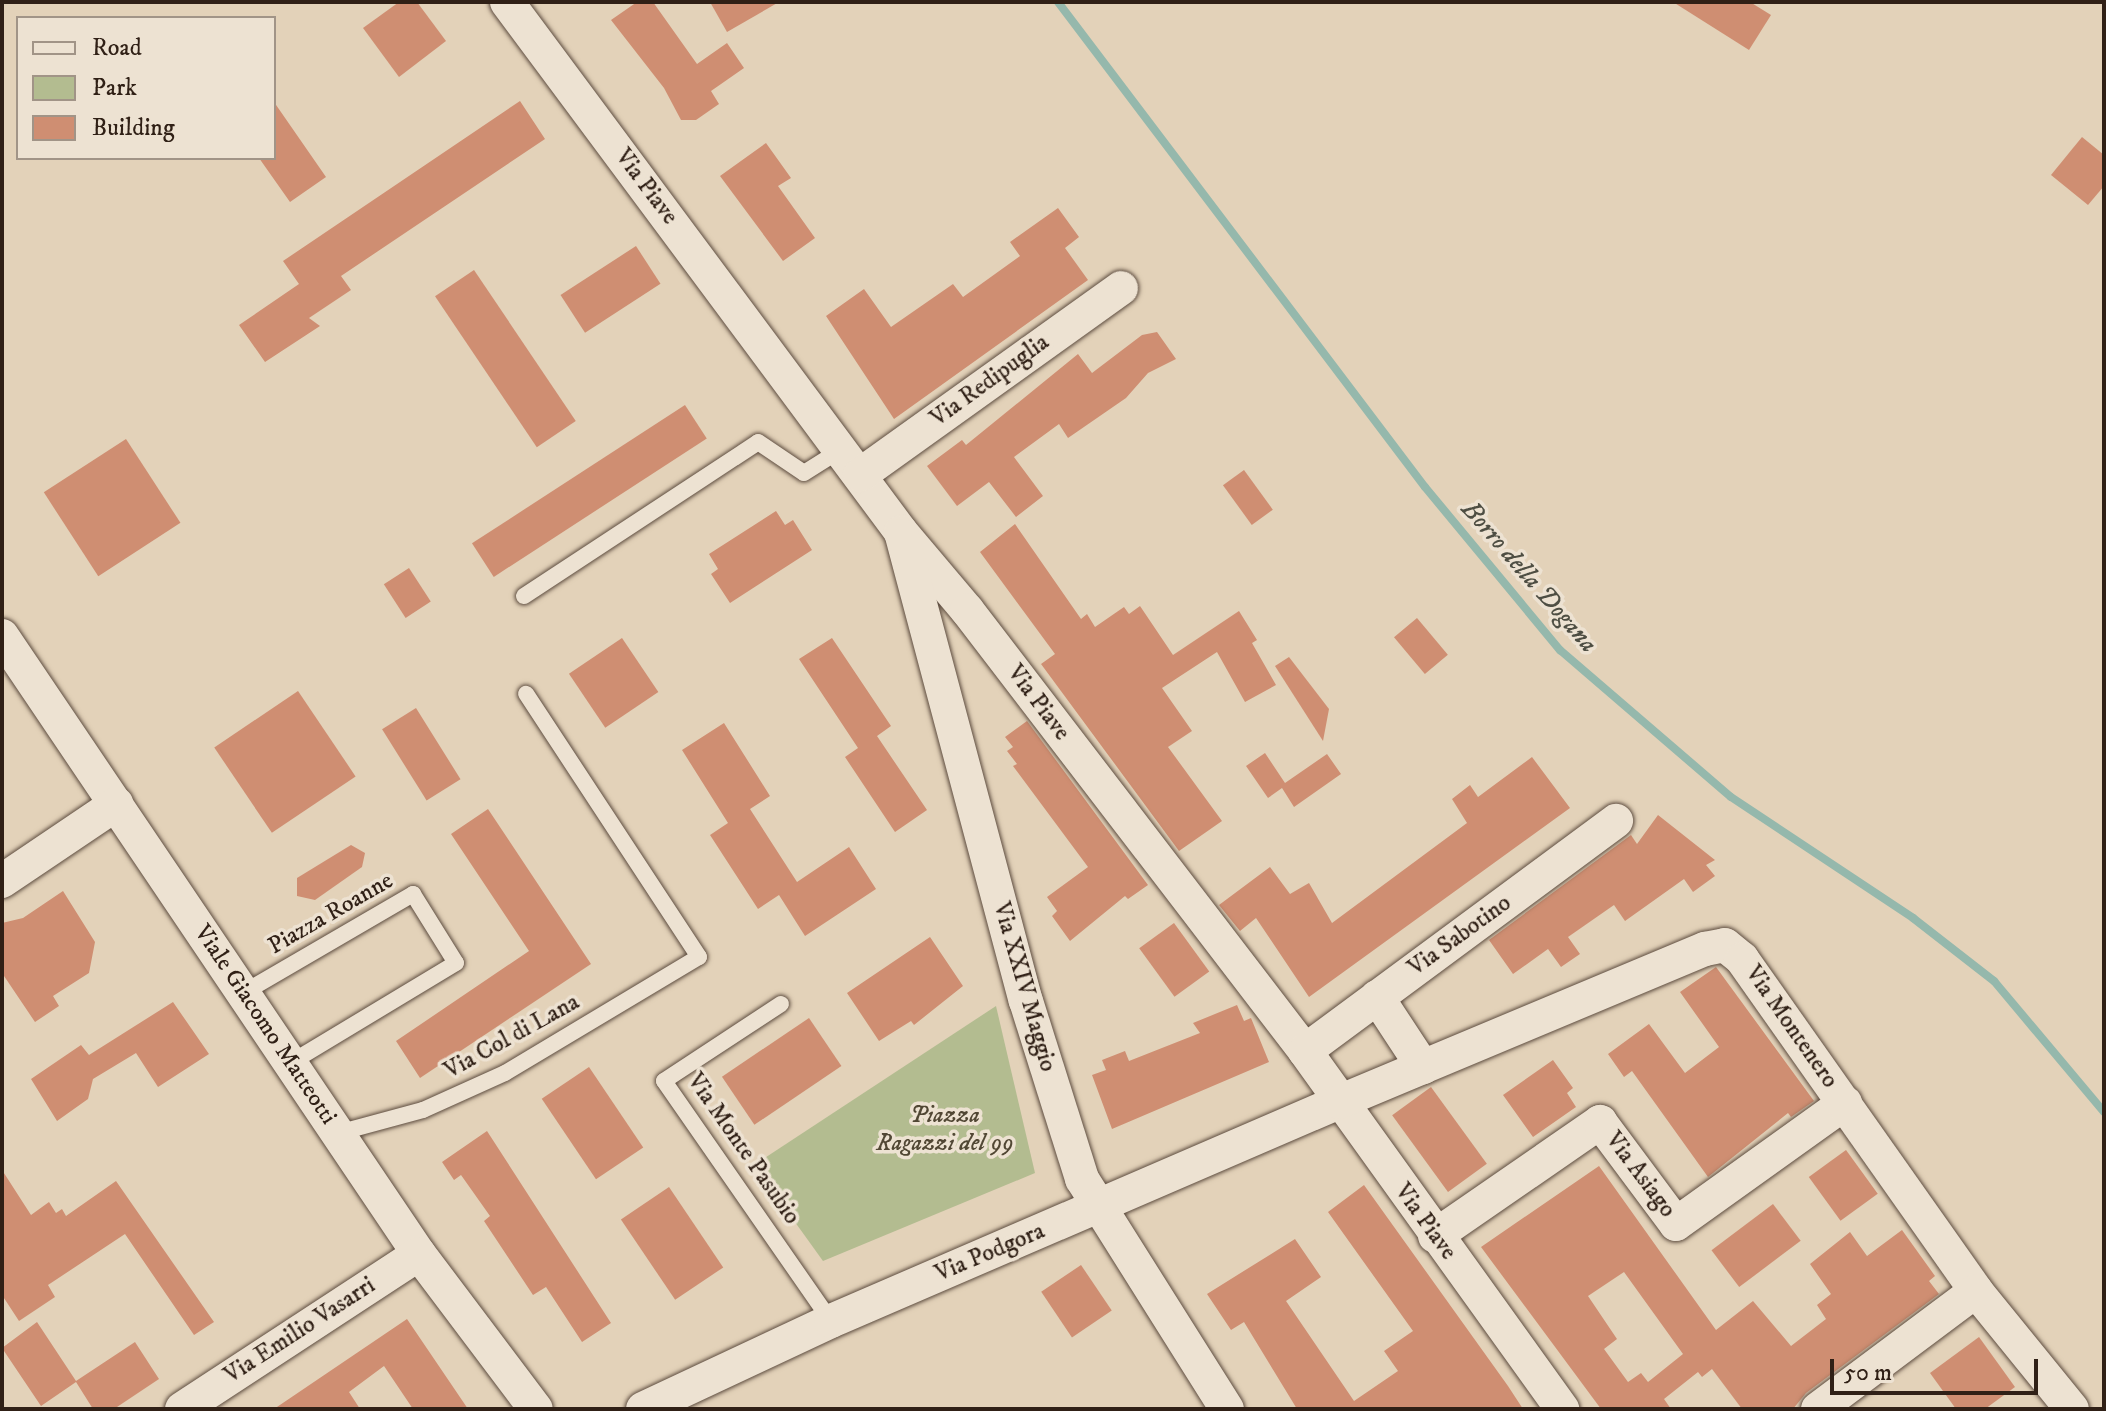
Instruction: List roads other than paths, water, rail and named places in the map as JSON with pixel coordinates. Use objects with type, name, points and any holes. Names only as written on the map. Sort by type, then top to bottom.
[{"type":"street","name":"Via Piave","points":[[507,2],[901,532],[967,610],[1305,1051],[1562,1409]]},
{"type":"street","name":"Via Redipuglia","points":[[851,462],[1121,288]]},
{"type":"street","name":"Via XXIV Maggio","points":[[901,532],[1026,1001],[1082,1179],[1227,1409]]},
{"type":"street","name":"Viale Giacomo Matteotti","points":[[2,636],[419,1254],[536,1409]]},
{"type":"street","points":[[2,881],[116,804]]},
{"type":"street","name":"Via Sabotino","points":[[1305,1051],[1616,821]]},
{"type":"street","name":"Via Montenero","points":[[1339,1102],[1705,949],[1725,945],[1742,959],[1976,1291],[2072,1409]]},
{"type":"street","points":[[1377,997],[1423,1067]]},
{"type":"street","name":"Via Podgora","points":[[643,1409],[831,1321],[1339,1102]]},
{"type":"street","name":"Via Asiago","points":[[1435,1236],[1600,1122],[1676,1224],[1845,1103]]},
{"type":"street","name":"Via Emilio Vasarri","points":[[182,1409],[419,1254]]},
{"type":"street","points":[[1818,1409],[1976,1291]]},
{"type":"lane","points":[[524,596],[758,442],[804,473],[851,462]]},
{"type":"lane","name":"Via Col di Lana","points":[[338,1133],[423,1110],[505,1073],[699,957],[526,694]]},
{"type":"lane","name":"Piazza Roanne","points":[[243,993],[413,894],[456,963],[290,1063]]},
{"type":"lane","name":"Via Monte Pasubio","points":[[781,1004],[664,1081],[831,1321]]},
{"type":"waterway","name":"Borro della Dogana","points":[[1058,2],[1425,487],[1560,650],[1731,797],[1913,918],[1994,981],[2104,1112]]},
{"type":"park label","name":"Piazza Ragazzi del 99","points":[[945,1130]]}]
